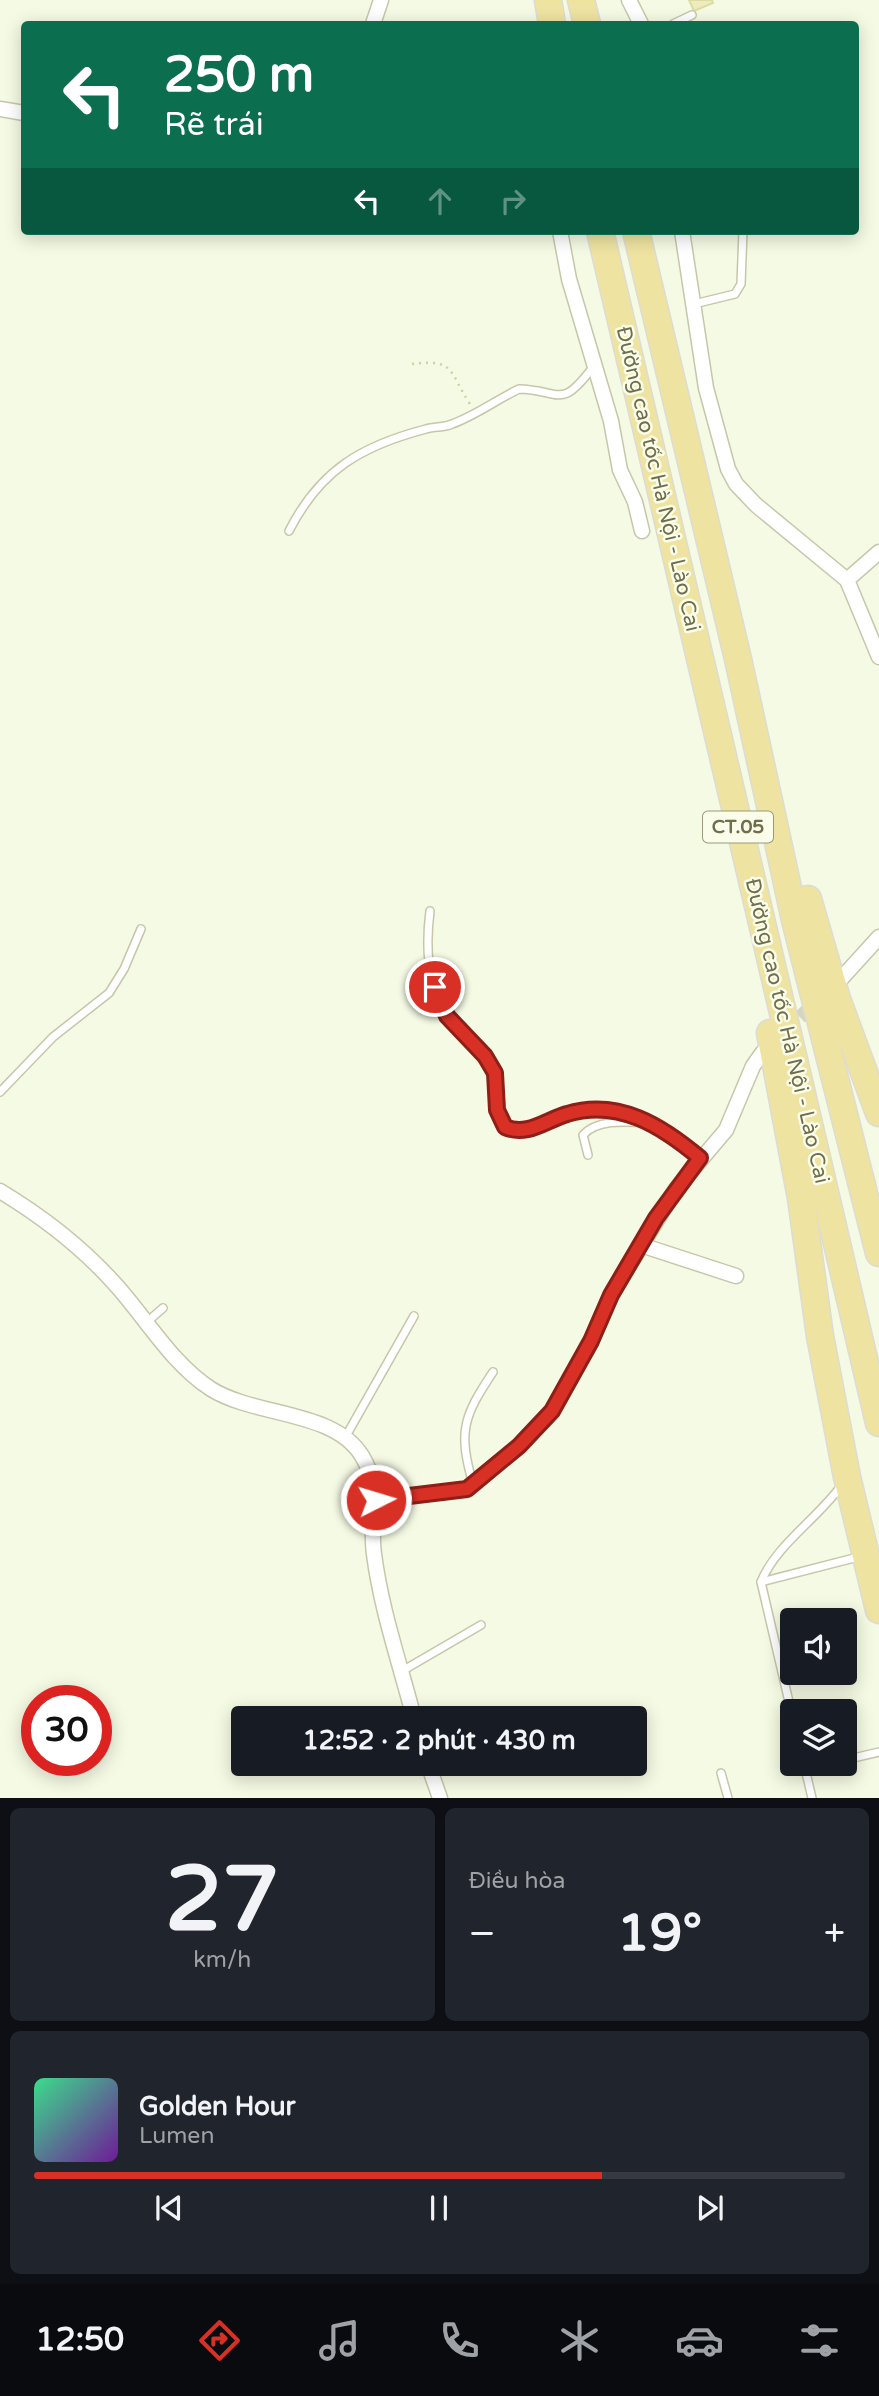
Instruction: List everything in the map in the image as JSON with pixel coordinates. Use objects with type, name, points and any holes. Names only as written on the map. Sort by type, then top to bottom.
[{"type":"highway","points":[[548,0],[552,21]]},
{"type":"highway","points":[[581,0],[586,21]]},
{"type":"highway","name":"Đường cao tốc Hà Nội - Lào Cai","points":[[601,235],[879,1423]]},
{"type":"highway","name":"Đường cao tốc Hà Nội - Lào Cai","points":[[637,235],[738,659],[795,920],[879,1253]]},
{"type":"highway","points":[[738,659],[837,999],[879,1113]]},
{"type":"highway","points":[[742,841],[770,1035],[801,1198],[820,1336],[847,1477],[879,1610]]},
{"type":"street","points":[[374,21],[381,0]]},
{"type":"street","points":[[629,0],[640,21]]},
{"type":"street","points":[[0,109],[21,112]]},
{"type":"street","points":[[561,235],[569,279],[596,364],[620,470],[635,502],[642,531]]},
{"type":"street","points":[[683,235],[706,388],[722,454],[736,484],[773,520],[847,580],[879,657]]},
{"type":"street","points":[[847,580],[879,552]]},
{"type":"street","points":[[840,980],[879,937]]},
{"type":"street","points":[[376,1500],[456,1493],[473,1485],[519,1446],[552,1411],[591,1341],[611,1295],[700,1158],[726,1130],[753,1066],[763,1052]]},
{"type":"street","points":[[0,1191],[62,1232],[115,1284],[184,1366],[211,1389],[246,1404],[316,1423],[346,1436],[368,1466],[376,1500],[374,1554],[411,1706]]},
{"type":"street","points":[[641,1245],[736,1276]]},
{"type":"street","points":[[432,1776],[440,1797]]},
{"type":"lane","points":[[679,21],[692,15]]},
{"type":"lane","points":[[693,304],[735,294],[741,284],[743,235]]},
{"type":"lane","points":[[289,531],[302,505],[318,486],[358,453],[413,433],[456,423],[519,389],[546,395],[564,394],[579,385],[596,364]]},
{"type":"lane","points":[[430,911],[428,960],[435,987],[447,1016],[485,1056],[495,1073],[497,1110],[505,1127],[518,1131],[530,1129],[568,1113],[582,1111],[628,1113],[651,1122],[676,1137],[700,1158]]},
{"type":"lane","points":[[0,1092],[53,1037],[109,993],[124,970],[141,929]]},
{"type":"lane","points":[[589,1155],[583,1135],[588,1129],[620,1122],[651,1122]]},
{"type":"lane","points":[[147,1322],[163,1308]]},
{"type":"lane","points":[[346,1436],[414,1316]]},
{"type":"lane","points":[[473,1485],[465,1456],[464,1434],[471,1406],[493,1372]]},
{"type":"lane","points":[[788,1699],[761,1582],[774,1557],[826,1508],[847,1477]]},
{"type":"lane","points":[[761,1582],[866,1555]]},
{"type":"lane","points":[[402,1671],[481,1625]]},
{"type":"lane","points":[[857,1757],[879,1752]]},
{"type":"lane","points":[[721,1773],[729,1797]]},
{"type":"lane","points":[[806,1776],[812,1797]]},
{"type":"path","points":[[412,364],[433,361],[452,369],[463,393],[477,411]]},
{"type":"building","points":[[689,0],[712,0],[713,3],[694,11]]},
{"type":"tunnel","points":[[785,1032],[818,1000]]},
{"type":"route","points":[[376,1500],[456,1493],[467,1489],[519,1446],[552,1411],[591,1341],[611,1295],[656,1218],[700,1158],[676,1137],[641,1116],[628,1113],[582,1111],[568,1113],[530,1129],[518,1131],[505,1127],[497,1110],[495,1073],[485,1056],[447,1016],[435,987]]}]
